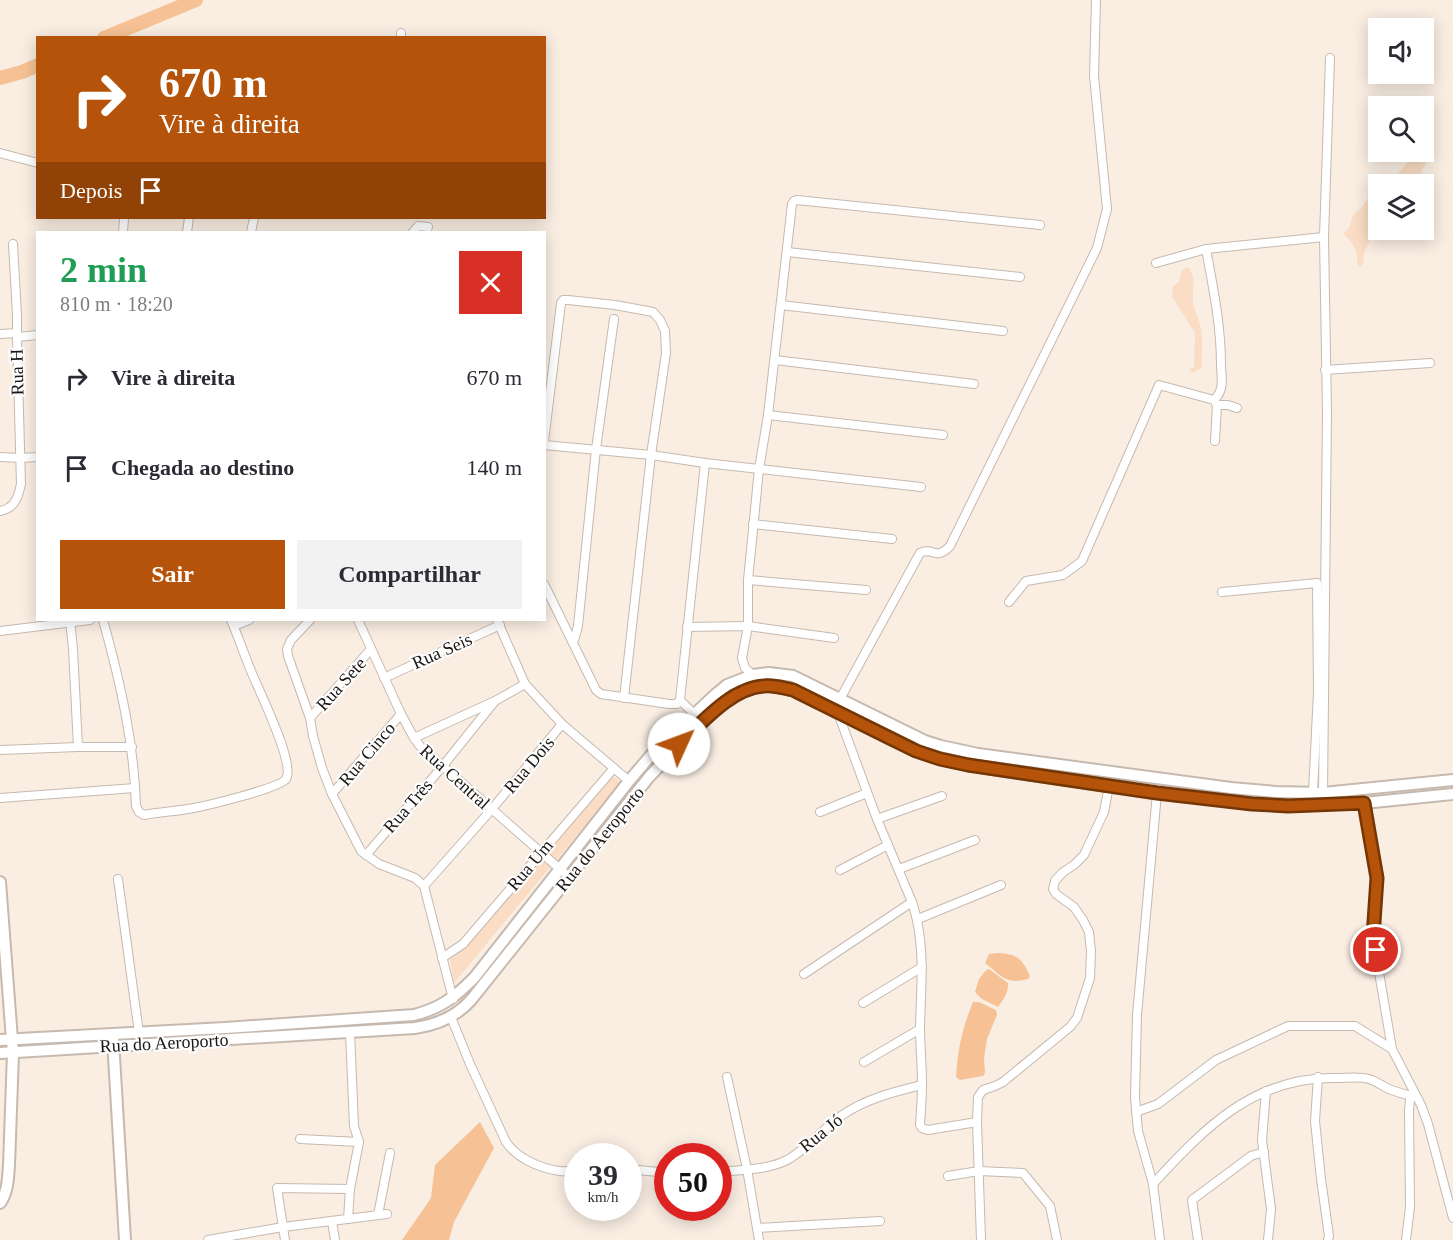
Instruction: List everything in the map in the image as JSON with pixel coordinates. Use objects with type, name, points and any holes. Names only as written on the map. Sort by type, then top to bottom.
[{"type":"main road","name":"Rua do Aeroporto","points":[[0,1053],[113,1040],[139,1033],[414,1015],[438,1007],[453,999],[474,978],[652,754],[727,685],[753,675],[769,673],[793,676],[926,741],[978,754],[1256,791],[1318,792],[1453,780]]},
{"type":"main road","name":"Rua do Aeroporto","points":[[6,1039],[113,1040],[350,1032],[430,1026],[451,1017],[466,1006],[649,777],[679,744],[726,701],[754,687],[777,686],[793,690],[916,751],[948,761],[996,769],[1157,793],[1288,806],[1364,803],[1453,794]]},
{"type":"main road","points":[[888,738],[894,726]]},
{"type":"main road","points":[[1183,782],[1183,796]]},
{"type":"main road","points":[[0,882],[6,1039],[13,1053],[8,1184],[0,1203]]},
{"type":"main road","points":[[113,1040],[125,1240]]},
{"type":"street","points":[[840,699],[920,553],[924,550],[940,554],[950,546],[1097,248],[1107,209],[1094,76],[1096,0]]},
{"type":"street","points":[[1318,792],[1327,412],[1324,237],[1330,58]]},
{"type":"street","points":[[0,153],[36,162]]},
{"type":"street","points":[[753,675],[745,668],[742,658],[748,626],[748,580],[759,469],[775,360],[792,204],[796,200],[1040,225]]},
{"type":"street","points":[[414,231],[418,226],[428,227]]},
{"type":"street","points":[[1156,262],[1206,249],[1324,237]]},
{"type":"street","name":"Rua H","points":[[0,511],[12,507],[17,500],[21,484],[13,244]]},
{"type":"street","points":[[1206,249],[1218,314],[1221,350],[1222,387],[1216,402],[1215,441]]},
{"type":"street","points":[[787,252],[1020,277]]},
{"type":"street","points":[[546,427],[563,300],[615,305],[652,312],[660,320],[665,331],[666,353],[651,455],[624,698]]},
{"type":"street","points":[[781,305],[1003,331]]},
{"type":"street","points":[[573,642],[578,626],[596,449],[614,320]]},
{"type":"street","points":[[0,334],[36,335]]},
{"type":"street","points":[[775,360],[974,384]]},
{"type":"street","points":[[1325,370],[1430,363]]},
{"type":"street","points":[[1009,602],[1026,581],[1063,575],[1082,561],[1159,385],[1237,408]]},
{"type":"street","points":[[768,415],[943,435]]},
{"type":"street","points":[[546,443],[921,487]]},
{"type":"street","points":[[0,457],[36,457]]},
{"type":"street","points":[[546,588],[596,690],[601,694],[624,698],[677,704],[680,700],[705,463]]},
{"type":"street","points":[[753,524],[892,539]]},
{"type":"street","points":[[748,580],[866,590]]},
{"type":"street","points":[[1222,592],[1317,583],[1318,792]]},
{"type":"street","points":[[0,631],[64,621]]},
{"type":"street","points":[[70,621],[78,747]]},
{"type":"street","points":[[104,621],[122,689],[132,747],[137,810],[144,815],[194,808],[284,781],[288,771],[284,754],[232,623]]},
{"type":"street","points":[[309,621],[291,640],[287,650],[310,718],[322,768],[332,794],[361,851],[379,864],[415,878],[424,886],[453,999]]},
{"type":"street","name":"Rua Central","points":[[360,621],[401,714],[420,746],[569,877]]},
{"type":"street","points":[[498,622],[525,684],[562,724],[629,781]]},
{"type":"street","name":"Rua Seis","points":[[384,678],[498,622]]},
{"type":"street","points":[[687,627],[748,626],[834,638]]},
{"type":"street","name":"Rua Sete","points":[[310,718],[371,649]]},
{"type":"street","points":[[414,738],[495,701],[525,684]]},
{"type":"street","points":[[680,700],[694,714]]},
{"type":"street","name":"Rua Três","points":[[366,855],[495,701]]},
{"type":"street","points":[[838,713],[877,819],[918,919],[922,967],[920,1029],[922,1128],[928,1131],[977,1122]]},
{"type":"street","name":"Rua Cinco","points":[[332,794],[401,714]]},
{"type":"street","name":"Rua Dois","points":[[424,886],[492,809],[562,724]]},
{"type":"street","points":[[0,750],[132,747]]},
{"type":"street","name":"Rua Um","points":[[442,958],[463,944],[614,768]]},
{"type":"street","points":[[981,1240],[978,1097],[983,1090],[1003,1082],[1070,1027],[1077,1018],[1090,978],[1089,932],[1074,907],[1056,894],[1053,889],[1054,881],[1084,855],[1104,812],[1109,786]]},
{"type":"street","points":[[0,798],[135,788]]},
{"type":"street","points":[[820,812],[867,793]]},
{"type":"street","points":[[1157,793],[1137,1015],[1135,1097],[1138,1131],[1153,1184],[1160,1240]]},
{"type":"street","points":[[877,819],[942,796]]},
{"type":"street","points":[[1364,803],[1377,878],[1373,937],[1392,1049],[1412,1093],[1421,1105],[1428,1124],[1453,1218]]},
{"type":"street","points":[[898,869],[975,840]]},
{"type":"street","points":[[840,870],[888,844]]},
{"type":"street","points":[[118,879],[139,1033]]},
{"type":"street","points":[[918,919],[1001,885]]},
{"type":"street","points":[[804,974],[912,902]]},
{"type":"street","points":[[863,1003],[922,967]]},
{"type":"street","points":[[451,1017],[470,1064],[511,1150],[521,1158],[544,1168],[564,1172]]},
{"type":"street","points":[[1136,1112],[1158,1104],[1216,1060],[1288,1026],[1355,1026],[1392,1049]]},
{"type":"street","points":[[864,1062],[920,1029]]},
{"type":"street","points":[[348,1218],[350,1189],[359,1142],[354,1126],[350,1032]]},
{"type":"street","points":[[727,1077],[759,1240]]},
{"type":"street","points":[[1153,1184],[1176,1158],[1212,1124],[1266,1090],[1289,1082],[1318,1077],[1367,1078],[1390,1089],[1412,1093]]},
{"type":"street","points":[[1318,1077],[1315,1121],[1328,1240]]},
{"type":"street","name":"Rua Jó","points":[[732,1171],[747,1170],[787,1160],[840,1116],[873,1098],[922,1085]]},
{"type":"street","points":[[1266,1090],[1262,1140],[1271,1209],[1268,1240]]},
{"type":"street","points":[[1406,1240],[1410,1208],[1409,1110],[1412,1093]]},
{"type":"street","points":[[300,1139],[359,1142]]},
{"type":"street","points":[[1198,1240],[1192,1200],[1251,1156],[1264,1152]]},
{"type":"street","points":[[208,1240],[230,1239],[283,1227],[382,1215],[390,1153]]},
{"type":"street","points":[[948,1176],[979,1171],[1023,1173],[1050,1206],[1057,1240]]},
{"type":"street","points":[[285,1240],[277,1188],[350,1189]]},
{"type":"street","points":[[332,1221],[335,1240]]},
{"type":"street","points":[[757,1228],[880,1221]]},
{"type":"shaded area","points":[[1426,162],[1421,174],[1398,174],[1406,164]]},
{"type":"shaded area","points":[[1368,198],[1368,240],[1370,240],[1360,268],[1354,247],[1343,234],[1349,228],[1353,215]]},
{"type":"shaded area","points":[[1188,267],[1194,284],[1193,303],[1201,326],[1202,338],[1202,368],[1192,373],[1189,369],[1194,367],[1195,333],[1172,296],[1173,286],[1179,282],[1182,270]]},
{"type":"shaded area","points":[[610,774],[621,782],[454,983],[450,960]]},
{"type":"shaded area","points":[[989,954],[1010,954],[1018,958],[1030,976],[1028,979],[1009,980],[985,963]]},
{"type":"shaded area","points":[[989,969],[1008,983],[1007,993],[998,1007],[982,999],[975,992],[979,979]]},
{"type":"shaded area","points":[[973,1002],[979,1002],[996,1010],[997,1015],[987,1039],[984,1058],[985,1073],[983,1076],[960,1080],[956,1077],[959,1048]]},
{"type":"shaded area","points":[[480,1122],[494,1148],[454,1222],[449,1240],[402,1240],[431,1198],[435,1165]]},
{"type":"waterway","points":[[109,36],[196,0]]},
{"type":"waterway","points":[[0,78],[36,66]]},
{"type":"route","points":[[679,744],[726,701],[754,687],[777,686],[793,690],[916,751],[968,765],[1157,793],[1252,804],[1288,806],[1364,803],[1377,878],[1373,937],[1376,950]]}]
